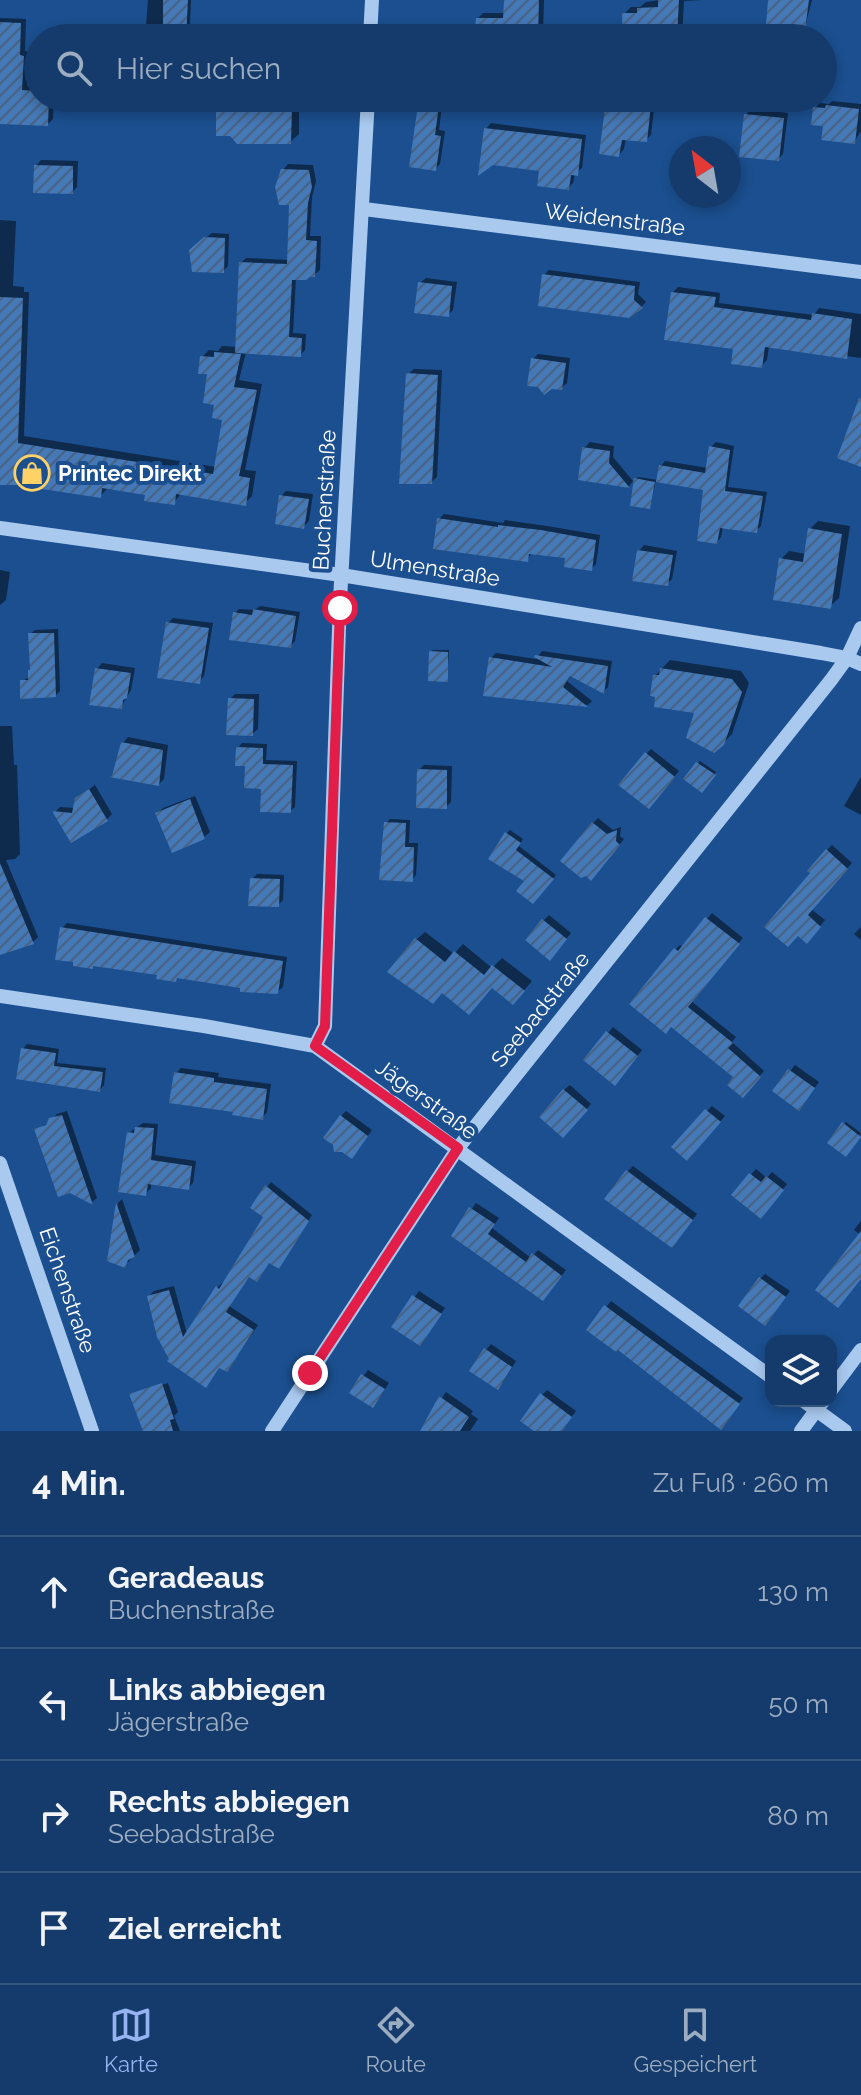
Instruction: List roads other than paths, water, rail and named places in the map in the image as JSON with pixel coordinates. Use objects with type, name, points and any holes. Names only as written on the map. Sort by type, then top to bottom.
[{"type":"street","points":[[371,24],[372,0]]},
{"type":"street","name":"Buchenstraße","points":[[315,1046],[325,1026],[341,575],[367,112]]},
{"type":"street","name":"Weidenstraße","points":[[364,209],[861,272]]},
{"type":"street","name":"Ulmenstraße","points":[[0,528],[341,575],[854,661]]},
{"type":"street","name":"Seebadstraße","points":[[272,1431],[458,1148],[854,661],[861,628]]},
{"type":"street","name":"Jägerstraße","points":[[0,996],[315,1046],[765,1373]]},
{"type":"street","name":"Eichenstraße","points":[[0,1163],[92,1431]]},
{"type":"street","points":[[837,1382],[861,1350]]},
{"type":"street","points":[[801,1431],[813,1407]]},
{"type":"street","points":[[817,1407],[845,1431]]},
{"type":"place","name":"Printec Direkt","points":[[32,473]]}]
